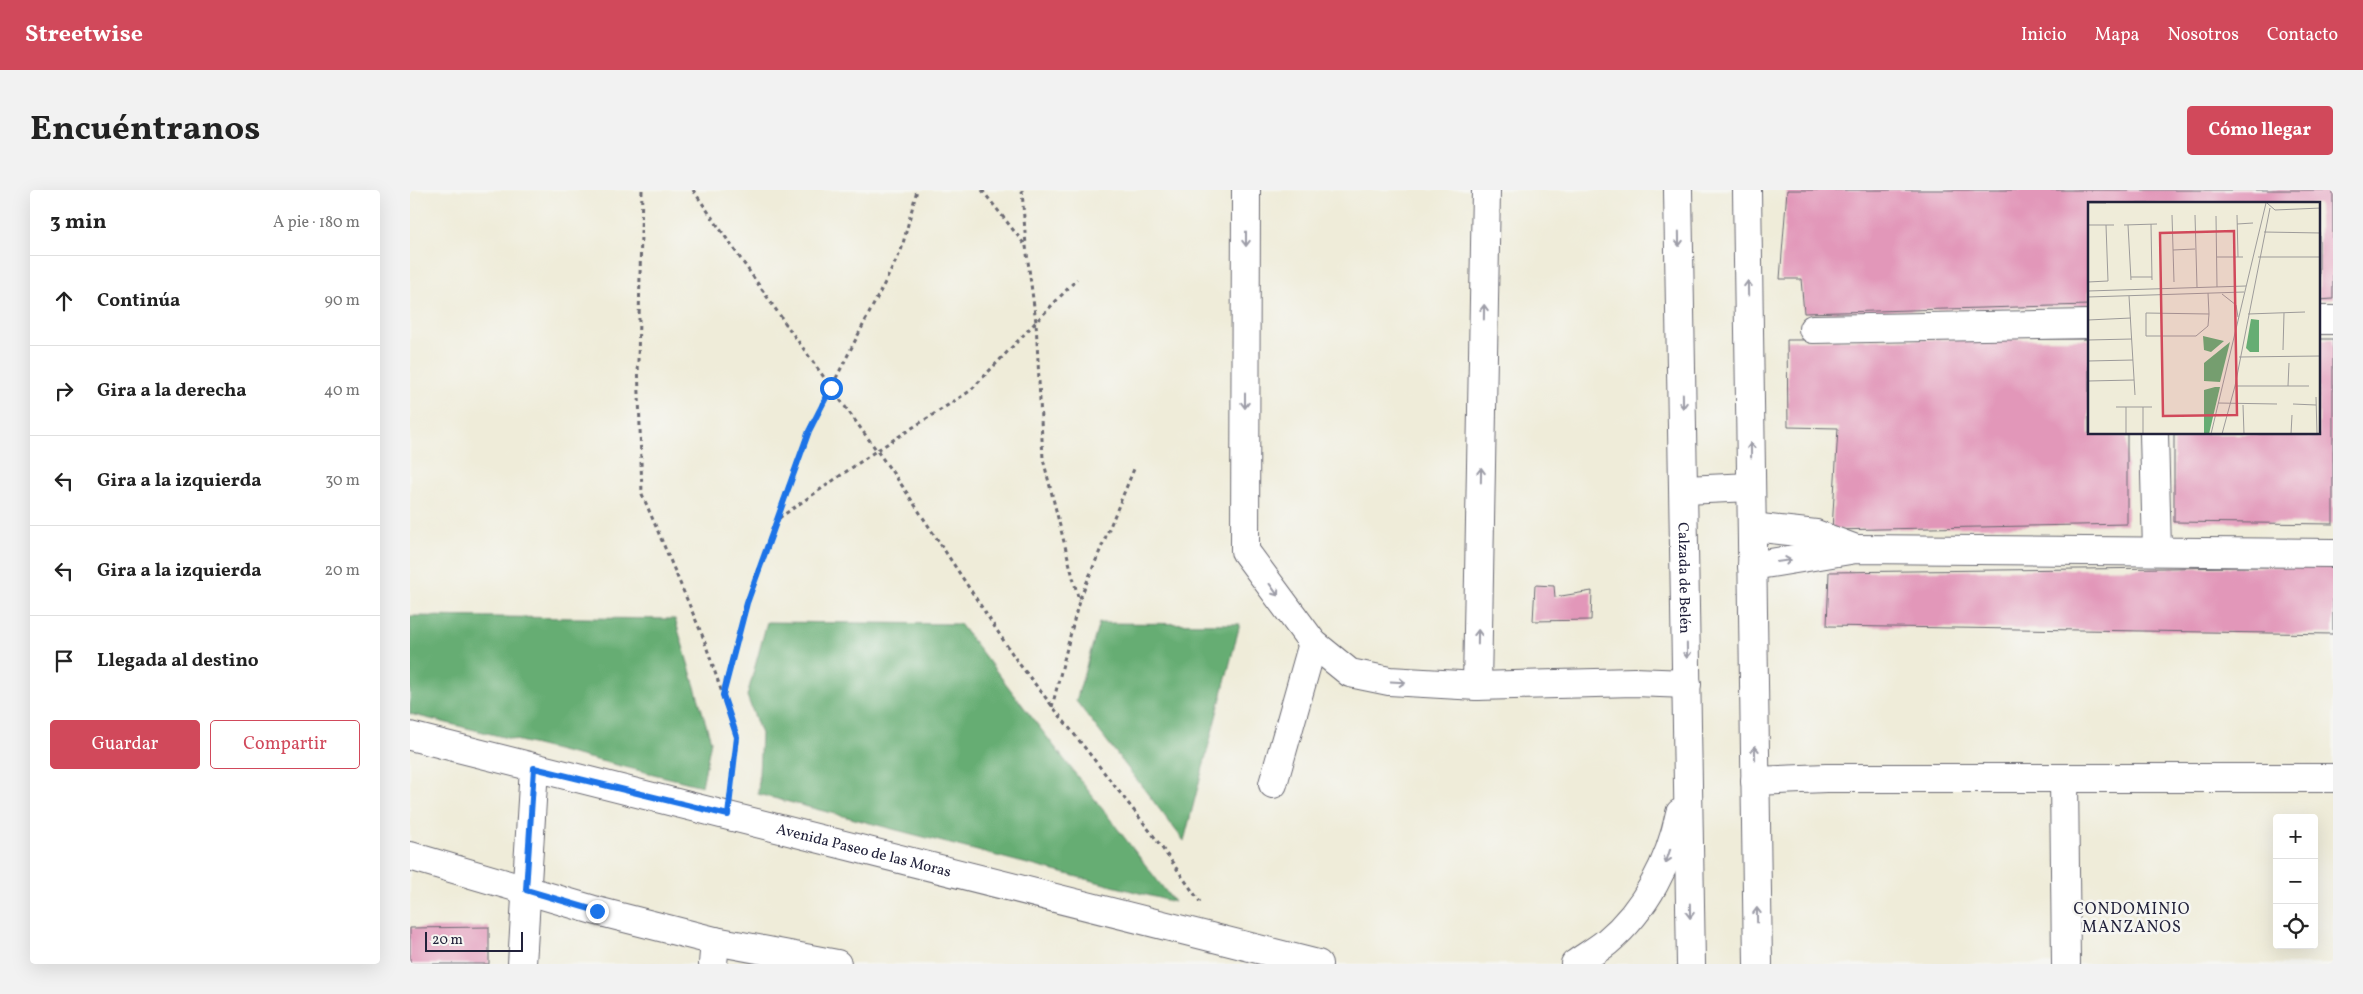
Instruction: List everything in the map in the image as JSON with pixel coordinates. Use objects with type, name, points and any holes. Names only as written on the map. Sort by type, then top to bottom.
[{"type":"street","points":[[1246,190],[1245,551],[1313,643],[1350,674],[1389,681],[1477,686],[1634,682],[1687,684]]},
{"type":"street","points":[[1477,686],[1486,190]]},
{"type":"street","name":"Calzada de Belén","points":[[1678,190],[1685,490],[1691,964]]},
{"type":"street","points":[[1747,190],[1755,780],[1760,960]]},
{"type":"street","points":[[2320,320],[2333,320]]},
{"type":"street","points":[[1813,329],[2088,324]]},
{"type":"street","points":[[2154,435],[2156,551]]},
{"type":"street","points":[[1685,490],[1751,487]]},
{"type":"street","points":[[1752,527],[1816,534],[1856,549]]},
{"type":"street","points":[[1752,566],[1856,549],[2333,553]]},
{"type":"street","points":[[1273,784],[1313,643]]},
{"type":"street","name":"Avenida Paseo de las Moras","points":[[410,736],[1318,964]]},
{"type":"street","points":[[522,964],[534,768]]},
{"type":"street","points":[[1575,964],[1607,942],[1640,906],[1664,868],[1677,827],[1688,775]]},
{"type":"street","points":[[2064,778],[2066,964]]},
{"type":"street","points":[[1755,780],[2333,778]]},
{"type":"street","points":[[410,856],[526,890],[714,953],[837,964]]},
{"type":"path","points":[[642,190],[638,361],[642,494],[703,637],[737,737],[728,815]]},
{"type":"path","points":[[693,190],[831,388],[903,487],[1017,661],[1153,836],[1228,941]]},
{"type":"path","points":[[723,695],[747,603],[809,431],[901,251],[917,190]]},
{"type":"path","points":[[982,190],[1026,246]]},
{"type":"path","points":[[1022,190],[1026,246],[1036,322],[1043,458],[1079,601]]},
{"type":"path","points":[[778,518],[876,451],[970,391],[1077,279]]},
{"type":"path","points":[[1052,707],[1079,601],[1134,469]]},
{"type":"green space","points":[[410,616],[675,619],[711,741],[702,786],[410,714]]},
{"type":"green space","points":[[767,622],[960,624],[1174,902],[758,794],[761,734],[747,696]]},
{"type":"green space","points":[[1099,623],[1240,624],[1184,841],[1076,701]]},
{"type":"building","points":[[1787,190],[2333,190],[2333,299],[2320,300],[2320,202],[2088,202],[2088,305],[1804,313],[1801,279],[1780,279]]},
{"type":"building","points":[[2088,339],[2088,435],[2127,435],[2127,524],[1832,530],[1838,428],[1788,427],[1787,340]]},
{"type":"building","points":[[2320,339],[2333,339],[2333,524],[2174,522],[2174,435],[2320,435]]},
{"type":"building","points":[[2333,566],[2333,634],[1827,626],[1829,572]]},
{"type":"building","points":[[1535,585],[1554,586],[1555,597],[1592,591],[1591,620],[1533,621]]},
{"type":"building","points":[[489,927],[489,964],[410,964],[410,928]]},
{"type":"district","name":"CONDOMINIO MANZANOS","points":[[2132,917]]},
{"type":"route","points":[[597,911],[526,890],[534,768],[728,815],[737,737],[723,695],[747,603],[809,431],[831,388]]}]
